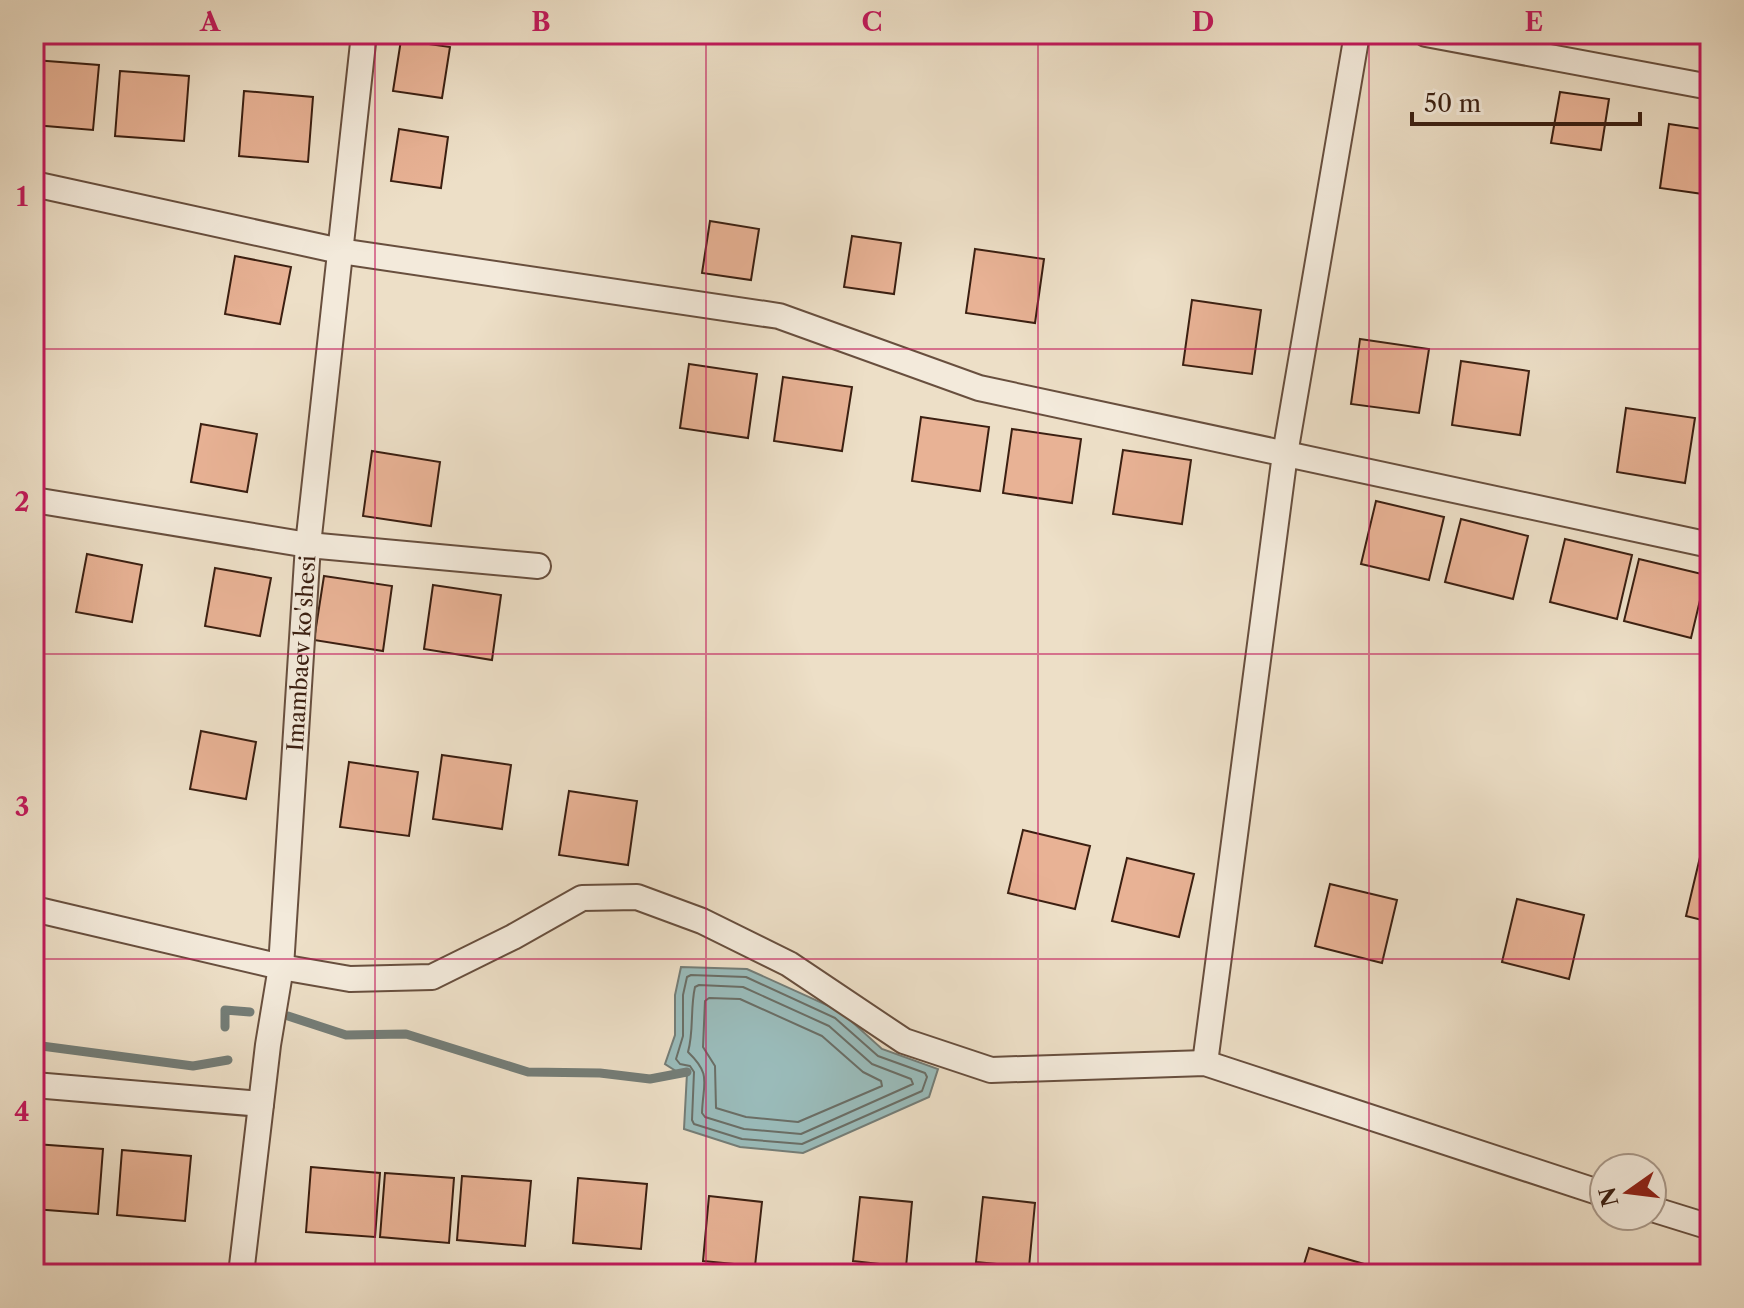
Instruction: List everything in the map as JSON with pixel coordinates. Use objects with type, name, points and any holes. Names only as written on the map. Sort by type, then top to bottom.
[{"type":"street","name":"Imambaev ko'shesi","points":[[241,1274],[281,967],[308,545],[364,34]]},
{"type":"street","points":[[1205,1063],[1285,454],[1357,34]]},
{"type":"street","points":[[1426,34],[1710,87]]},
{"type":"street","points":[[34,184],[340,251],[779,316],[979,388],[1710,545]]},
{"type":"street","points":[[34,500],[308,545],[538,566]]},
{"type":"street","points":[[34,909],[281,967],[350,979],[432,977],[582,898],[637,897],[702,921],[789,964],[904,1041],[991,1070],[1205,1063],[1588,1189]]},
{"type":"street","points":[[34,1085],[261,1104]]},
{"type":"street","points":[[1668,1214],[1710,1227]]},
{"type":"water","points":[[681,967],[747,969],[840,1011],[882,1049],[938,1069],[929,1097],[803,1153],[740,1147],[684,1129],[687,1073],[679,1073],[665,1064],[675,1035],[675,995]]},
{"type":"building","points":[[401,40],[450,47],[442,98],[393,91]]},
{"type":"building","points":[[34,60],[99,65],[93,130],[34,125]]},
{"type":"building","points":[[120,71],[189,76],[184,141],[115,136]]},
{"type":"building","points":[[244,91],[313,97],[308,162],[239,156]]},
{"type":"building","points":[[1560,92],[1609,99],[1601,150],[1551,143]]},
{"type":"building","points":[[1669,124],[1710,130],[1710,195],[1660,188]]},
{"type":"building","points":[[399,129],[448,137],[441,188],[391,181]]},
{"type":"building","points":[[710,221],[759,229],[751,280],[702,273]]},
{"type":"building","points":[[852,236],[901,243],[894,294],[844,287]]},
{"type":"building","points":[[975,249],[1044,259],[1035,323],[966,313]]},
{"type":"building","points":[[235,256],[291,267],[280,324],[225,314]]},
{"type":"building","points":[[1192,300],[1261,310],[1252,374],[1183,365]]},
{"type":"building","points":[[1360,339],[1429,349],[1419,413],[1351,404]]},
{"type":"building","points":[[1461,361],[1529,371],[1520,435],[1452,425]]},
{"type":"building","points":[[689,364],[757,374],[748,438],[680,428]]},
{"type":"building","points":[[783,377],[852,387],[842,451],[774,441]]},
{"type":"building","points":[[1626,408],[1695,418],[1685,483],[1617,472]]},
{"type":"building","points":[[921,417],[989,427],[980,491],[912,481]]},
{"type":"building","points":[[201,424],[257,434],[247,492],[191,482]]},
{"type":"building","points":[[1012,429],[1081,439],[1072,503],[1003,493]]},
{"type":"building","points":[[1123,450],[1191,460],[1182,524],[1113,514]]},
{"type":"building","points":[[372,451],[440,462],[431,526],[363,516]]},
{"type":"building","points":[[1376,501],[1444,517],[1429,580],[1361,564]]},
{"type":"building","points":[[1461,519],[1528,536],[1513,599],[1445,582]]},
{"type":"building","points":[[1565,539],[1632,555],[1617,619],[1550,602]]},
{"type":"building","points":[[87,554],[142,565],[132,622],[76,612]]},
{"type":"building","points":[[1639,559],[1706,575],[1691,638],[1624,621]]},
{"type":"building","points":[[215,568],[271,578],[260,636],[205,626]]},
{"type":"building","points":[[324,576],[392,586],[383,651],[314,640]]},
{"type":"building","points":[[433,585],[501,595],[492,660],[424,649]]},
{"type":"building","points":[[201,731],[256,742],[246,799],[190,789]]},
{"type":"building","points":[[442,755],[511,765],[502,829],[433,819]]},
{"type":"building","points":[[349,762],[418,772],[409,836],[340,827]]},
{"type":"building","points":[[569,791],[637,801],[628,865],[559,855]]},
{"type":"building","points":[[1023,830],[1090,846],[1075,909],[1008,893]]},
{"type":"building","points":[[1701,853],[1710,855],[1710,922],[1686,916]]},
{"type":"building","points":[[1127,858],[1194,874],[1179,937],[1112,921]]},
{"type":"building","points":[[1330,884],[1397,900],[1382,963],[1315,946]]},
{"type":"building","points":[[1517,899],[1584,915],[1569,979],[1502,962]]},
{"type":"building","points":[[35,1144],[103,1149],[98,1214],[34,1209]]},
{"type":"building","points":[[122,1150],[191,1156],[185,1221],[117,1215]]},
{"type":"building","points":[[311,1167],[380,1173],[375,1237],[306,1232]]},
{"type":"building","points":[[385,1173],[454,1178],[449,1243],[380,1237]]},
{"type":"building","points":[[462,1176],[531,1181],[525,1246],[457,1240]]},
{"type":"building","points":[[578,1178],[647,1184],[641,1249],[573,1243]]},
{"type":"building","points":[[709,1196],[762,1202],[755,1266],[703,1261]]},
{"type":"building","points":[[860,1197],[912,1202],[906,1267],[853,1261]]},
{"type":"building","points":[[983,1197],[1035,1203],[1029,1267],[976,1262]]},
{"type":"building","points":[[1309,1248],[1371,1266],[1369,1274],[1301,1274]]},
{"type":"waterway","points":[[225,1027],[225,1010],[250,1012]]},
{"type":"waterway","points":[[288,1016],[346,1035],[406,1034],[528,1072],[600,1073],[650,1079],[687,1072]]},
{"type":"waterway","points":[[34,1045],[193,1066],[228,1060]]}]
